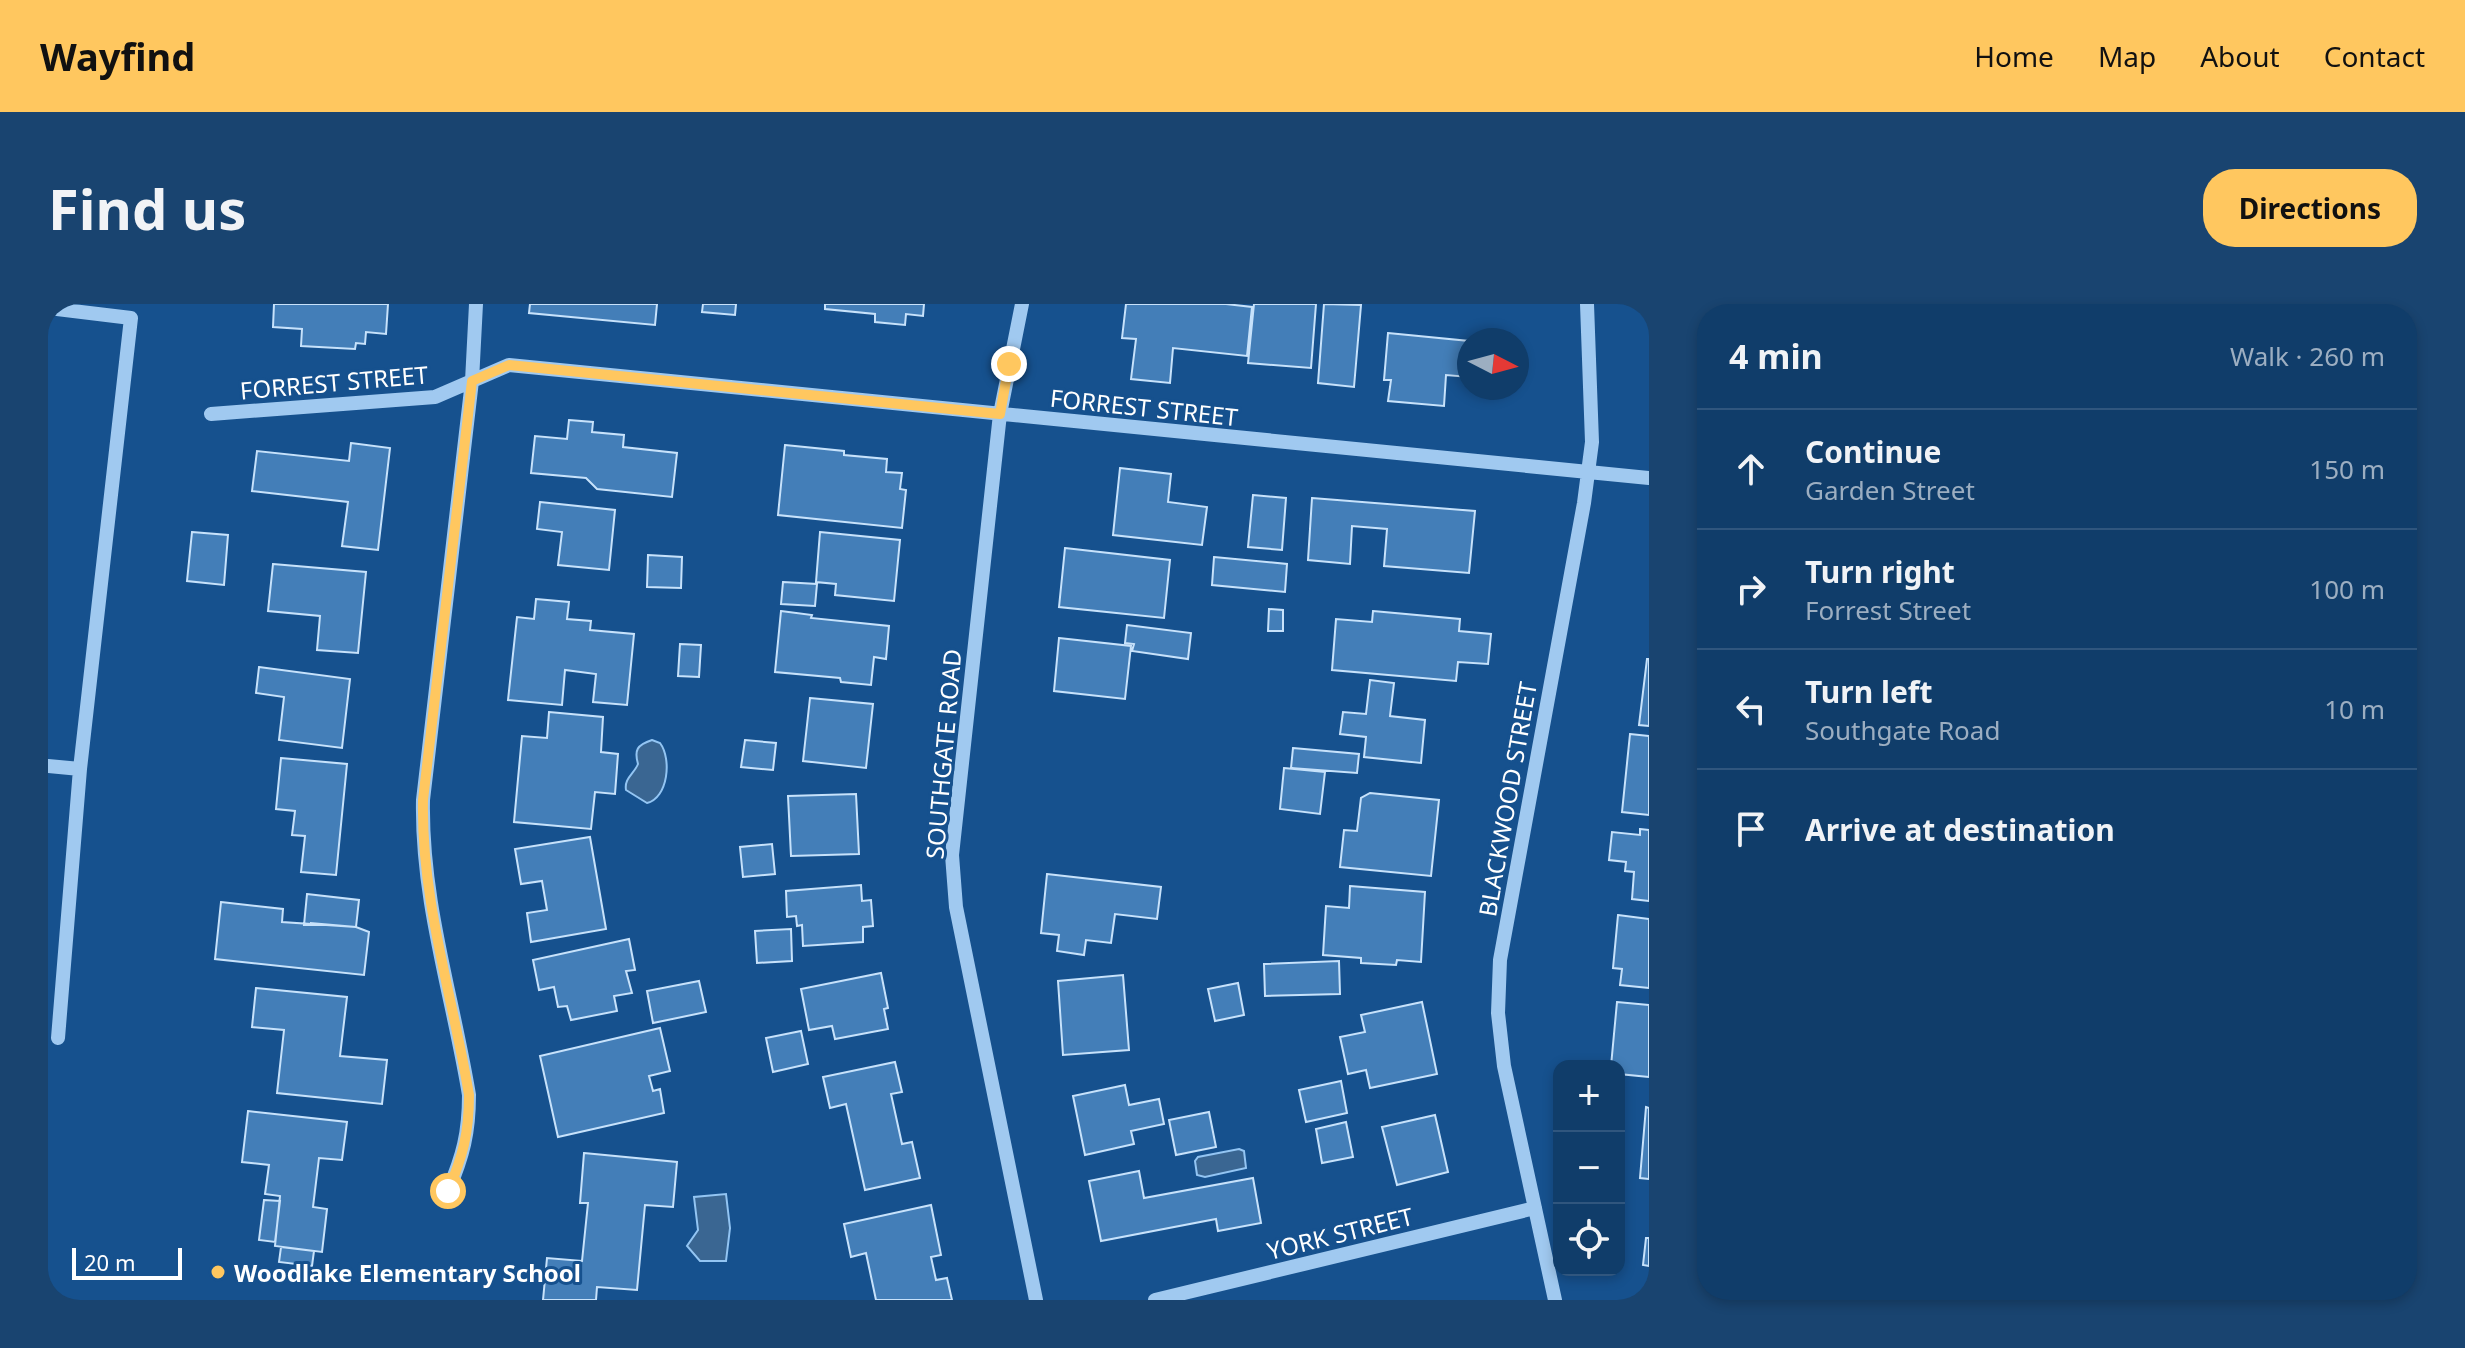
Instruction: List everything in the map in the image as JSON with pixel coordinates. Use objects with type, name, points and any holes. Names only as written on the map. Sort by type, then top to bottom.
[{"type":"street","points":[[448,1191],[462,1157],[469,1126],[469,1095],[426,875],[422,837],[423,800],[472,381],[476,304]]},
{"type":"street","name":"SOUTHGATE ROAD","points":[[1022,304],[1000,414],[952,855],[956,907],[1036,1300]]},
{"type":"street","name":"BLACKWOOD STREET","points":[[1555,1300],[1504,1066],[1498,1013],[1500,960],[1592,442],[1587,304]]},
{"type":"street","points":[[48,308],[131,318],[80,769],[58,1038]]},
{"type":"street","name":"FORREST STREET","points":[[211,414],[435,397],[509,365],[1649,478]]},
{"type":"street","points":[[48,766],[80,769]]},
{"type":"street","name":"YORK STREET","points":[[1155,1300],[1535,1208]]},
{"type":"water","points":[[652,740],[660,743],[664,750],[667,768],[660,794],[647,803],[626,790],[626,786],[638,764],[638,749]]},
{"type":"water","points":[[1239,1149],[1244,1151],[1246,1168],[1205,1177],[1197,1175],[1195,1161],[1198,1157]]},
{"type":"water","points":[[726,1194],[730,1228],[726,1261],[700,1261],[687,1246],[698,1230],[694,1197]]},
{"type":"building","points":[[274,304],[388,304],[386,334],[366,332],[365,344],[356,343],[355,349],[301,346],[302,329],[273,327]]},
{"type":"building","points":[[530,304],[657,304],[655,325],[529,313]]},
{"type":"building","points":[[703,304],[736,304],[735,315],[702,312]]},
{"type":"building","points":[[825,304],[924,304],[923,316],[906,314],[905,325],[875,322],[875,314],[825,309]]},
{"type":"building","points":[[1126,304],[1252,307],[1247,356],[1173,348],[1170,383],[1131,379],[1136,339],[1122,338]]},
{"type":"building","points":[[1254,304],[1316,304],[1311,368],[1248,363]]},
{"type":"building","points":[[1324,304],[1361,305],[1354,387],[1318,383]]},
{"type":"building","points":[[1388,333],[1457,340],[1457,376],[1446,375],[1444,406],[1388,401],[1391,380],[1384,380]]},
{"type":"building","points":[[569,420],[593,422],[592,432],[624,435],[623,447],[677,453],[672,497],[597,489],[586,478],[531,473],[535,436],[567,439]]},
{"type":"building","points":[[351,443],[390,448],[378,550],[342,546],[348,502],[252,491],[257,451],[349,461]]},
{"type":"building","points":[[785,445],[887,459],[886,472],[902,473],[900,489],[906,490],[902,528],[778,515]]},
{"type":"building","points":[[1120,468],[1171,474],[1168,502],[1207,507],[1202,545],[1113,535]]},
{"type":"building","points":[[1253,495],[1286,498],[1282,550],[1248,547]]},
{"type":"building","points":[[1312,498],[1475,511],[1469,573],[1384,566],[1387,529],[1352,526],[1350,564],[1308,560]]},
{"type":"building","points":[[540,502],[615,510],[609,570],[558,565],[562,532],[537,529]]},
{"type":"building","points":[[192,532],[228,535],[224,585],[187,581]]},
{"type":"building","points":[[820,532],[900,540],[894,601],[835,595],[836,584],[816,582]]},
{"type":"building","points":[[1065,548],[1170,560],[1164,618],[1059,607]]},
{"type":"building","points":[[648,555],[682,557],[681,588],[647,587]]},
{"type":"building","points":[[1214,557],[1287,564],[1285,592],[1212,585]]},
{"type":"building","points":[[273,564],[366,572],[358,653],[317,650],[320,616],[268,611]]},
{"type":"building","points":[[783,582],[817,584],[815,606],[781,604]]},
{"type":"building","points":[[536,599],[569,602],[567,619],[591,621],[590,630],[634,634],[627,705],[593,702],[596,674],[565,670],[562,705],[508,700],[517,617],[534,619]]},
{"type":"building","points":[[1269,609],[1283,610],[1283,631],[1268,631]]},
{"type":"building","points":[[781,611],[812,615],[811,618],[889,626],[886,659],[874,657],[871,685],[841,682],[840,678],[775,672]]},
{"type":"building","points":[[1373,611],[1460,619],[1459,631],[1491,634],[1488,664],[1458,662],[1456,681],[1332,670],[1336,619],[1372,622]]},
{"type":"building","points":[[1127,625],[1191,633],[1188,659],[1132,651],[1134,644],[1125,643]]},
{"type":"building","points":[[1059,638],[1131,646],[1125,699],[1054,691]]},
{"type":"building","points":[[680,644],[701,645],[699,677],[678,676]]},
{"type":"building","points":[[1649,659],[1649,726],[1639,725]]},
{"type":"building","points":[[259,667],[350,679],[342,748],[279,740],[284,697],[256,693]]},
{"type":"building","points":[[1370,680],[1394,683],[1390,716],[1425,720],[1421,763],[1364,757],[1366,737],[1340,734],[1343,712],[1366,714]]},
{"type":"building","points":[[810,698],[873,704],[866,768],[803,761]]},
{"type":"building","points":[[549,712],[603,717],[601,752],[618,754],[615,794],[595,792],[591,829],[514,822],[522,736],[547,738]]},
{"type":"building","points":[[1630,734],[1649,736],[1649,815],[1622,812]]},
{"type":"building","points":[[745,740],[776,743],[773,770],[741,767]]},
{"type":"building","points":[[1293,748],[1359,754],[1357,773],[1291,768]]},
{"type":"building","points":[[281,758],[347,764],[336,875],[301,872],[305,836],[292,835],[295,811],[276,809]]},
{"type":"building","points":[[1284,768],[1325,772],[1320,814],[1280,809]]},
{"type":"building","points":[[1370,793],[1439,800],[1431,876],[1340,867],[1344,830],[1357,831],[1361,798]]},
{"type":"building","points":[[856,794],[859,854],[791,856],[788,796]]},
{"type":"building","points":[[1640,829],[1649,830],[1649,901],[1632,899],[1634,872],[1625,871],[1626,862],[1609,860],[1612,832],[1640,835]]},
{"type":"building","points":[[590,837],[606,929],[531,942],[527,913],[547,910],[542,881],[521,884],[515,849]]},
{"type":"building","points":[[772,844],[775,874],[743,877],[740,847]]},
{"type":"building","points":[[1047,874],[1161,887],[1157,919],[1115,914],[1111,943],[1086,940],[1084,955],[1057,951],[1059,935],[1041,933]]},
{"type":"building","points":[[861,885],[862,901],[871,900],[873,926],[863,927],[863,942],[803,946],[802,925],[797,926],[796,916],[787,917],[786,891]]},
{"type":"building","points":[[1350,886],[1425,892],[1421,962],[1397,960],[1396,965],[1361,963],[1361,958],[1323,955],[1326,906],[1349,908]]},
{"type":"building","points":[[307,894],[359,900],[356,927],[304,925]]},
{"type":"building","points":[[221,902],[283,909],[282,922],[356,927],[369,932],[364,975],[215,959]]},
{"type":"building","points":[[1618,915],[1649,919],[1649,988],[1620,985],[1622,969],[1613,968]]},
{"type":"building","points":[[791,929],[792,961],[757,963],[755,931]]},
{"type":"building","points":[[629,939],[635,970],[626,971],[632,993],[614,996],[617,1011],[571,1020],[567,1006],[558,1007],[554,987],[539,990],[533,960]]},
{"type":"building","points":[[1339,961],[1340,994],[1265,996],[1264,964]]},
{"type":"building","points":[[881,973],[888,1008],[884,1009],[888,1029],[835,1039],[832,1026],[809,1030],[801,989]]},
{"type":"building","points":[[1123,975],[1129,1050],[1063,1055],[1058,981]]},
{"type":"building","points":[[699,981],[706,1012],[653,1023],[647,991]]},
{"type":"building","points":[[1238,983],[1244,1015],[1215,1021],[1208,989]]},
{"type":"building","points":[[256,988],[347,997],[340,1056],[387,1060],[382,1104],[277,1093],[284,1030],[252,1027]]},
{"type":"building","points":[[1422,1002],[1437,1074],[1370,1088],[1366,1070],[1348,1074],[1340,1037],[1365,1032],[1361,1015]]},
{"type":"building","points":[[1617,1002],[1649,1005],[1649,1077],[1625,1075],[1625,1060],[1612,1060]]},
{"type":"building","points":[[660,1028],[670,1071],[649,1076],[653,1091],[660,1089],[664,1113],[558,1137],[540,1056]]},
{"type":"building","points":[[801,1031],[808,1064],[773,1072],[766,1038]]},
{"type":"building","points":[[895,1062],[902,1092],[891,1094],[902,1144],[912,1142],[920,1178],[865,1190],[846,1104],[830,1108],[823,1077]]},
{"type":"building","points":[[1341,1081],[1347,1113],[1306,1122],[1299,1090]]},
{"type":"building","points":[[1125,1085],[1129,1105],[1159,1099],[1164,1124],[1131,1131],[1134,1144],[1085,1155],[1073,1096]]},
{"type":"building","points":[[1646,1107],[1649,1108],[1649,1179],[1640,1178]]},
{"type":"building","points":[[248,1111],[347,1122],[342,1160],[319,1158],[313,1207],[327,1209],[322,1252],[275,1246],[280,1196],[265,1194],[269,1165],[242,1162]]},
{"type":"building","points":[[1209,1112],[1216,1147],[1176,1155],[1169,1120]]},
{"type":"building","points":[[1435,1115],[1448,1172],[1397,1185],[1382,1127]]},
{"type":"building","points":[[1346,1122],[1353,1157],[1322,1163],[1316,1129]]},
{"type":"building","points":[[584,1153],[677,1162],[673,1207],[645,1205],[637,1290],[597,1287],[596,1300],[543,1300],[547,1258],[582,1261],[588,1203],[580,1203]]},
{"type":"building","points":[[1139,1171],[1144,1198],[1253,1178],[1261,1223],[1218,1231],[1216,1219],[1101,1241],[1089,1181]]},
{"type":"building","points":[[264,1200],[280,1201],[275,1242],[259,1240]]},
{"type":"building","points":[[931,1205],[941,1255],[931,1257],[936,1280],[947,1278],[952,1300],[876,1300],[866,1253],[851,1257],[844,1224]]},
{"type":"building","points":[[1646,1238],[1649,1238],[1649,1266],[1643,1265]]},
{"type":"building","points":[[281,1247],[314,1251],[312,1266],[279,1262]]},
{"type":"place","name":"Woodlake Elementary School","points":[[218,1272]]},
{"type":"route","points":[[448,1191],[462,1157],[469,1126],[469,1095],[431,910],[422,837],[423,800],[472,381],[509,365],[1000,414],[1009,364]]}]
